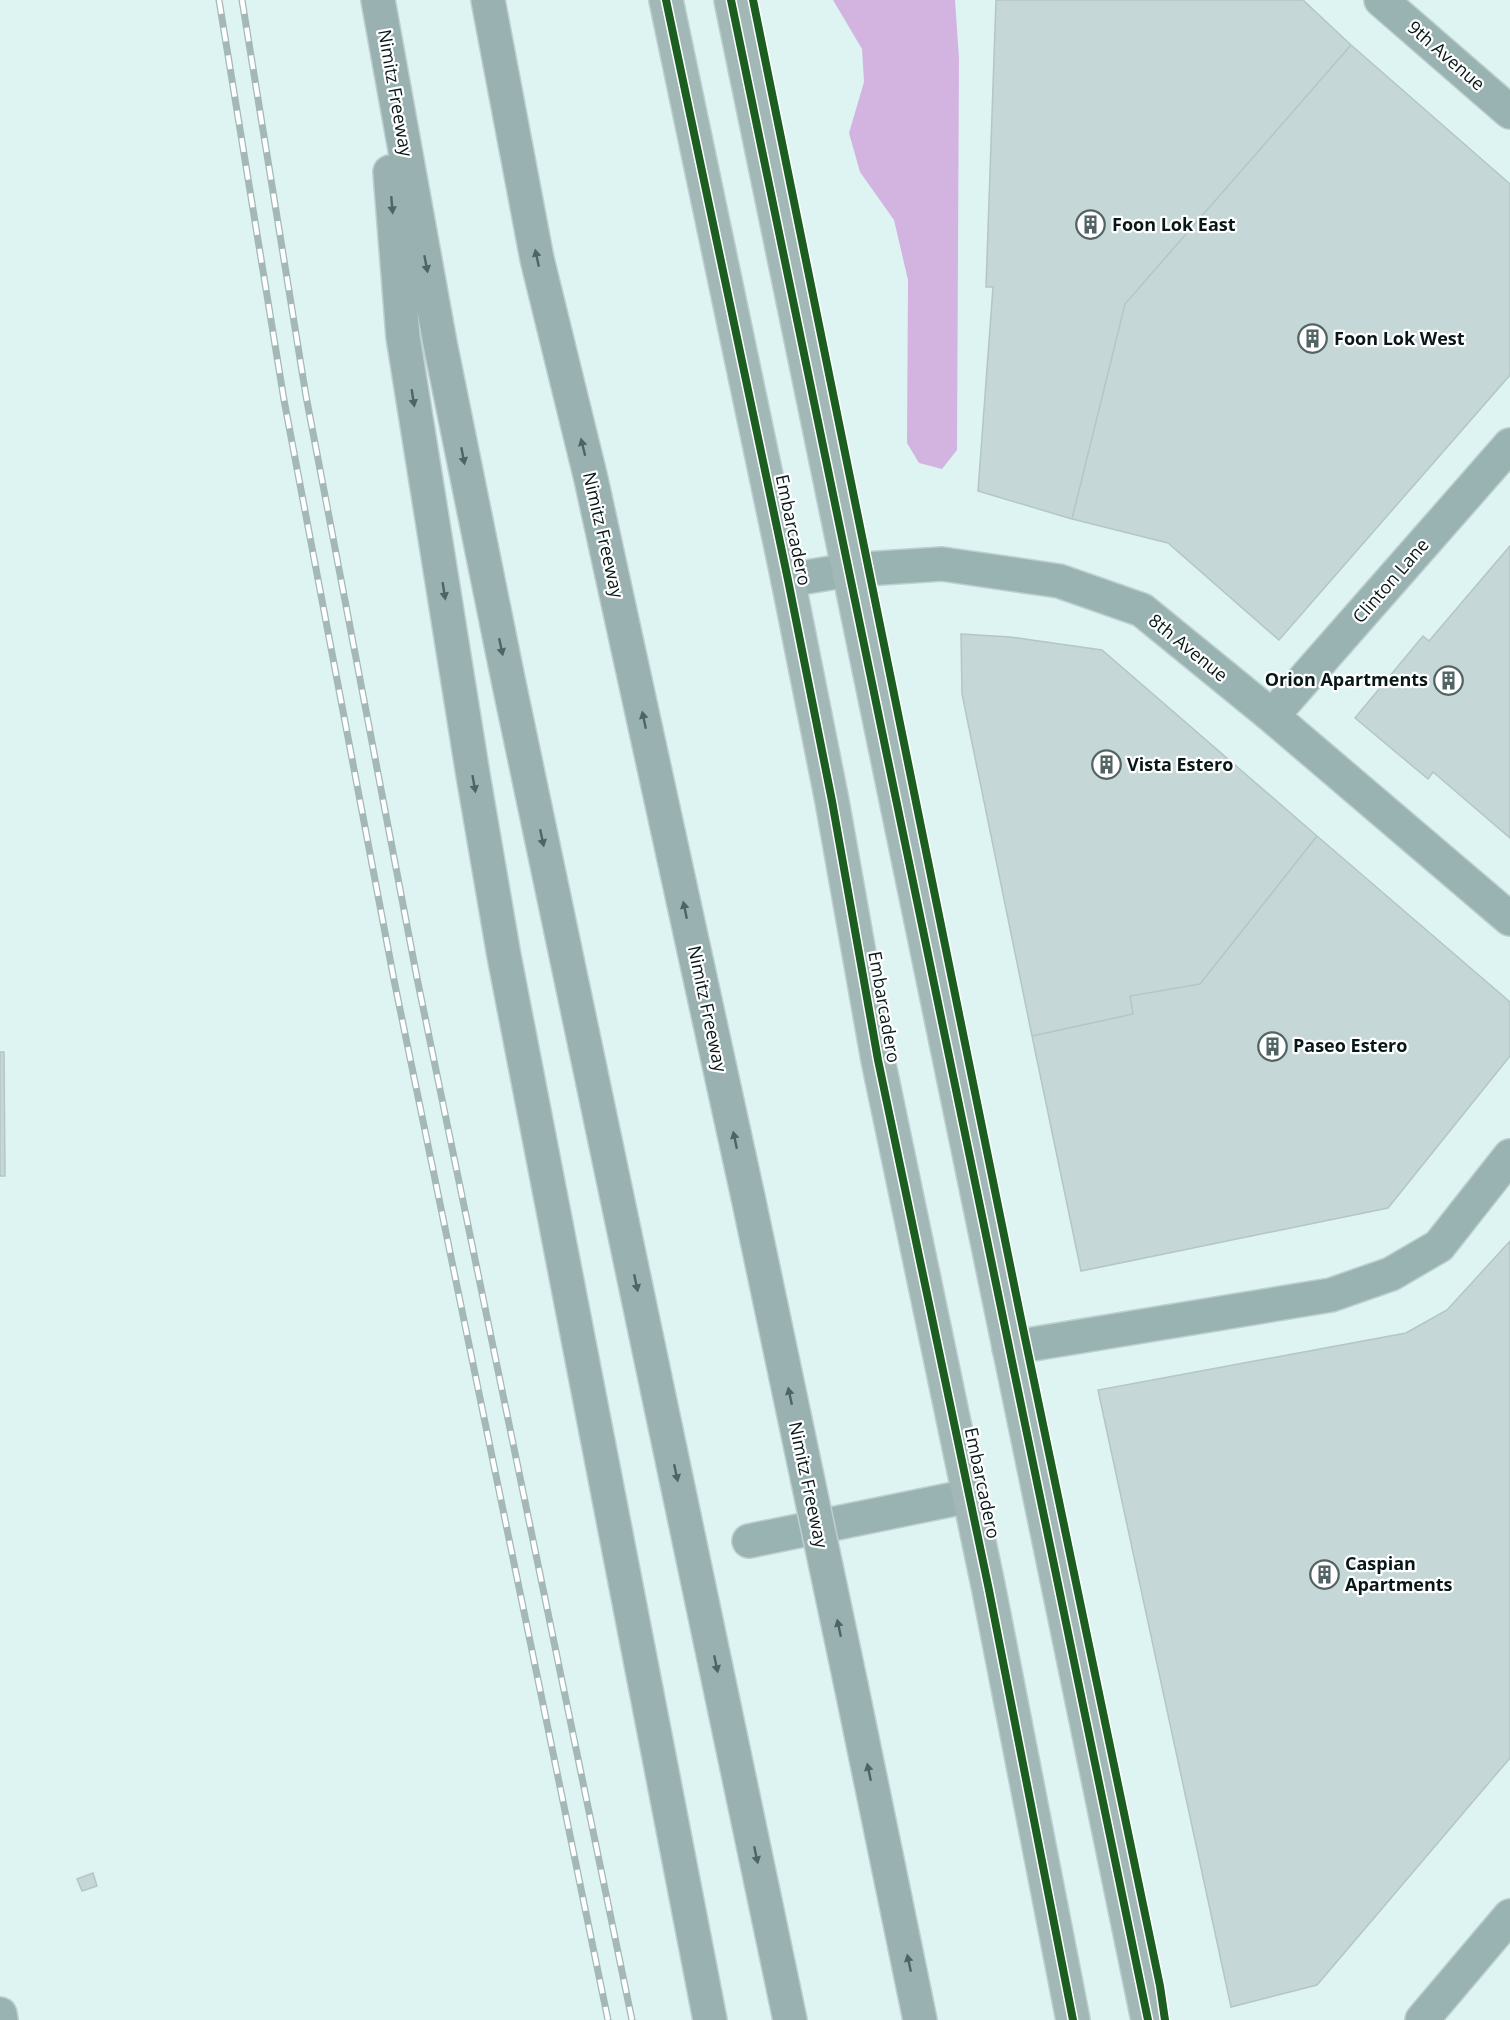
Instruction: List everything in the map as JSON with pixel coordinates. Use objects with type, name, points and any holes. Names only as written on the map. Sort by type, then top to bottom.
[{"type":"highway","points":[[373,0],[403,337],[473,775],[504,956],[710,2020]]},
{"type":"highway","name":"Nimitz Freeway","points":[[378,0],[425,260],[474,511],[790,2020]]},
{"type":"highway","name":"Nimitz Freeway","points":[[488,0],[537,259],[591,480],[748,1197],[920,2020]]},
{"type":"main road","name":"Embarcadero","points":[[666,0],[788,580],[832,801],[878,1060],[969,1496],[1073,2020]]},
{"type":"main road","points":[[731,0],[1148,2020]]},
{"type":"street","name":"9th Avenue","points":[[1381,0],[1510,112]]},
{"type":"street","name":"Clinton Lane","points":[[1272,716],[1510,445]]},
{"type":"street","name":"8th Avenue","points":[[788,580],[849,570],[942,564],[1059,581],[1142,610],[1272,716],[1510,919]]},
{"type":"street","points":[[1009,1348],[1331,1294],[1391,1274],[1439,1246],[1510,1156]]},
{"type":"street","points":[[749,1541],[969,1496]]},
{"type":"street","points":[[1422,2020],[1510,1916]]},
{"type":"street","points":[[0,2014],[1,2020]]},
{"type":"shaded area","points":[[833,0],[955,0],[959,58],[957,450],[942,469],[919,463],[907,443],[908,280],[894,220],[860,172],[849,133],[864,82],[862,49]]},
{"type":"building","name":"Foon Lok East","points":[[996,0],[1303,0],[1351,45],[1125,304],[1072,519],[978,491],[993,287],[986,287]]},
{"type":"building","name":"Foon Lok West","points":[[1351,45],[1510,184],[1510,375],[1279,640],[1168,543],[1072,519],[1125,304]]},
{"type":"building","name":"Orion Apartments","points":[[1510,546],[1510,838],[1433,772],[1428,779],[1355,718],[1423,636],[1429,641]]},
{"type":"building","name":"Vista Estero","points":[[961,634],[1010,637],[1102,650],[1317,836],[1200,984],[1130,996],[1133,1014],[1032,1036],[962,694]]},
{"type":"building","name":"Paseo Estero","points":[[1317,836],[1510,1002],[1510,1056],[1388,1208],[1081,1271],[1032,1036],[1133,1014],[1130,996],[1200,984]]},
{"type":"building","points":[[0,1052],[4,1052],[5,1176],[0,1176]]},
{"type":"building","name":"Caspian Apartments","points":[[1510,1241],[1510,1758],[1317,1985],[1231,2007],[1098,1390],[1406,1333],[1447,1310]]},
{"type":"building","points":[[93,1873],[97,1886],[82,1891],[77,1879]]},
{"type":"railway","points":[[219,0],[284,400],[394,980],[608,2020]]},
{"type":"railway","points":[[242,0],[306,396],[417,978],[632,2020]]},
{"type":"cycle path","points":[[666,0],[788,580],[832,801],[878,1060],[989,1590],[1073,2020]]},
{"type":"cycle path","points":[[731,0],[1148,2020]]},
{"type":"cycle path","points":[[753,0],[1020,1314],[1160,1986],[1165,2020]]},
{"type":"place","name":"Foon Lok East","points":[[1091,225]]},
{"type":"place","name":"Foon Lok West","points":[[1313,339]]},
{"type":"place","name":"Orion Apartments","points":[[1449,680]]},
{"type":"place","name":"Vista Estero","points":[[1106,765]]},
{"type":"place","name":"Paseo Estero","points":[[1272,1046]]},
{"type":"place","name":"Caspian Apartments","points":[[1324,1574]]}]
